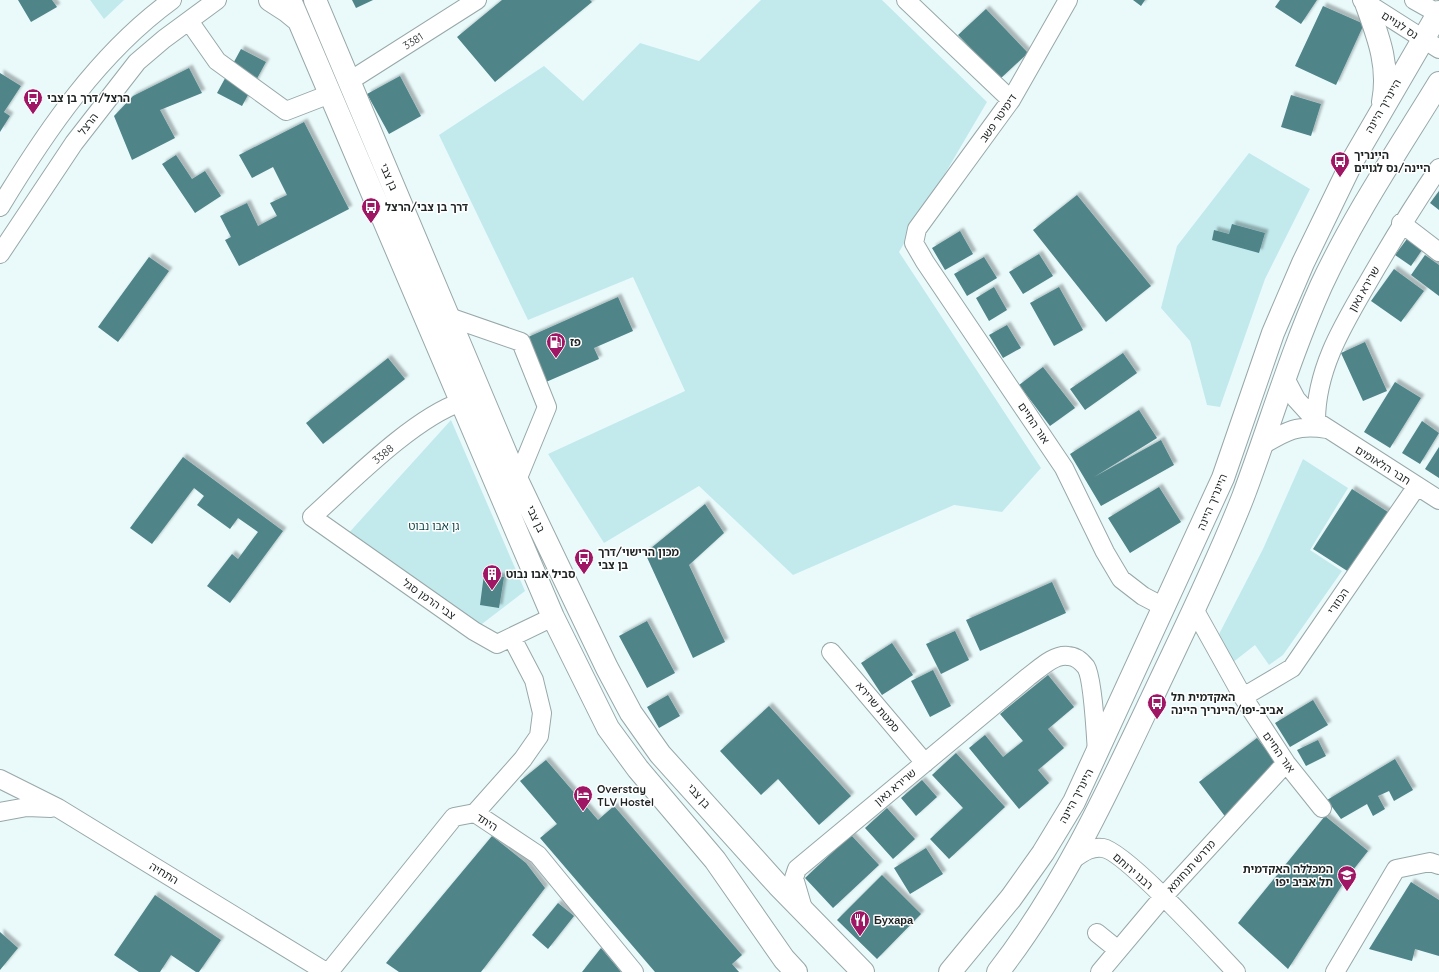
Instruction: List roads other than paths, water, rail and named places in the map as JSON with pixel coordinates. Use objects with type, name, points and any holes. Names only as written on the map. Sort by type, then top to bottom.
[{"type":"main road","points":[[270,0],[300,22]]},
{"type":"main road","name":"בן צבי","points":[[290,0],[553,617],[608,728],[638,769],[715,860],[780,953],[796,972]]},
{"type":"main road","name":"בן צבי","points":[[315,0],[348,82],[517,480],[607,668],[631,713],[660,754],[804,912],[863,972]]},
{"type":"main road","points":[[1364,1],[1383,54],[1386,90],[1382,108]]},
{"type":"main road","name":"היינריך היינה","points":[[950,970],[1011,898],[1043,853],[1074,802],[1097,756],[1223,478],[1273,333],[1303,264],[1353,160],[1382,108],[1431,44],[1439,13]]},
{"type":"main road","points":[[998,972],[1019,945],[1046,904],[1072,860],[1108,792],[1228,535],[1285,378],[1321,287],[1347,235],[1373,190],[1439,83]]},
{"type":"street","points":[[0,207],[53,126],[86,83],[118,46],[145,19],[172,0]]},
{"type":"street","name":"הרצל","points":[[0,254],[74,143],[137,62],[217,0]]},
{"type":"street","name":"3381","points":[[348,82],[478,0]]},
{"type":"street","points":[[906,0],[1011,100]]},
{"type":"street","name":"דימיטר פשב","points":[[917,229],[1011,100],[1068,0]]},
{"type":"street","points":[[1414,0],[1439,13]]},
{"type":"street","name":"נס לגויים","points":[[1364,1],[1431,44]]},
{"type":"street","points":[[189,21],[217,61],[286,111],[330,94]]},
{"type":"street","name":"שרירא גאון","points":[[1321,425],[1316,403],[1323,370],[1338,334],[1401,223],[1439,168]]},
{"type":"street","points":[[1401,223],[1439,252]]},
{"type":"street","name":"אור החיים","points":[[917,229],[914,243],[925,262],[1064,468],[1105,552],[1121,579],[1143,596],[1164,608]]},
{"type":"street","points":[[449,317],[521,342],[547,407],[517,480]]},
{"type":"street","name":"חבר הלאומים","points":[[1285,378],[1296,399],[1321,425],[1439,500]]},
{"type":"street","name":"3388","points":[[312,517],[383,454],[417,427],[447,407],[461,402]]},
{"type":"street","name":"חבר הלאומים","points":[[1261,446],[1282,433],[1295,428],[1321,425]]},
{"type":"street","name":"הכוזרי","points":[[1243,697],[1292,668],[1417,486]]},
{"type":"street","name":"צבי הרמן סגל","points":[[312,517],[474,631],[497,644],[553,617]]},
{"type":"street","name":"אור החיים","points":[[1194,609],[1243,697],[1286,763],[1322,808]]},
{"type":"street","points":[[475,813],[523,760],[539,736],[542,713],[534,680],[512,638]]},
{"type":"street","name":"סמטת שרירא","points":[[831,652],[925,763]]},
{"type":"street","name":"שרירא גאון","points":[[804,912],[794,878],[797,869],[1028,677],[1060,657],[1068,656],[1078,659],[1086,668],[1094,718],[1097,756]]},
{"type":"street","name":"מדרש תנחומא","points":[[1100,972],[1163,897],[1286,763]]},
{"type":"street","name":"התחיה","points":[[2,784],[58,808],[327,972]]},
{"type":"street","points":[[0,812],[27,807],[58,808]]},
{"type":"street","name":"היתד","points":[[327,972],[454,817],[475,813],[538,856],[634,972]]},
{"type":"street","name":"רבנו ירוחם","points":[[1072,860],[1086,850],[1093,848],[1103,848],[1119,856],[1163,897],[1236,972]]},
{"type":"street","points":[[1335,972],[1396,869],[1430,862],[1439,865]]},
{"type":"street","points":[[1097,932],[1118,950]]},
{"type":"place","name":"הרצל/דרך בן צבי","points":[[33,115]]},
{"type":"place","name":"היינריך היינה/נס לגויים","points":[[1340,178]]},
{"type":"place","name":"דרך בן צבי/הרצל","points":[[371,224]]},
{"type":"place","name":"פז","points":[[556,359]]},
{"type":"place","name":"מכון הרישוי/דרך בן צבי","points":[[584,575]]},
{"type":"place","name":"סביל אבו נבוט","points":[[492,591]]},
{"type":"place","name":"האקדמית תל אביב-יפו/היינריך היינה","points":[[1157,720]]},
{"type":"place","name":"Overstay TLV Hostel","points":[[583,812]]},
{"type":"place","name":"המכללה האקדמית תל אביב יפו","points":[[1347,892]]},
{"type":"place","name":"Бухара","points":[[860,937]]},
{"type":"park label","name":"גן אבו נבוט","points":[[434,526]]}]
